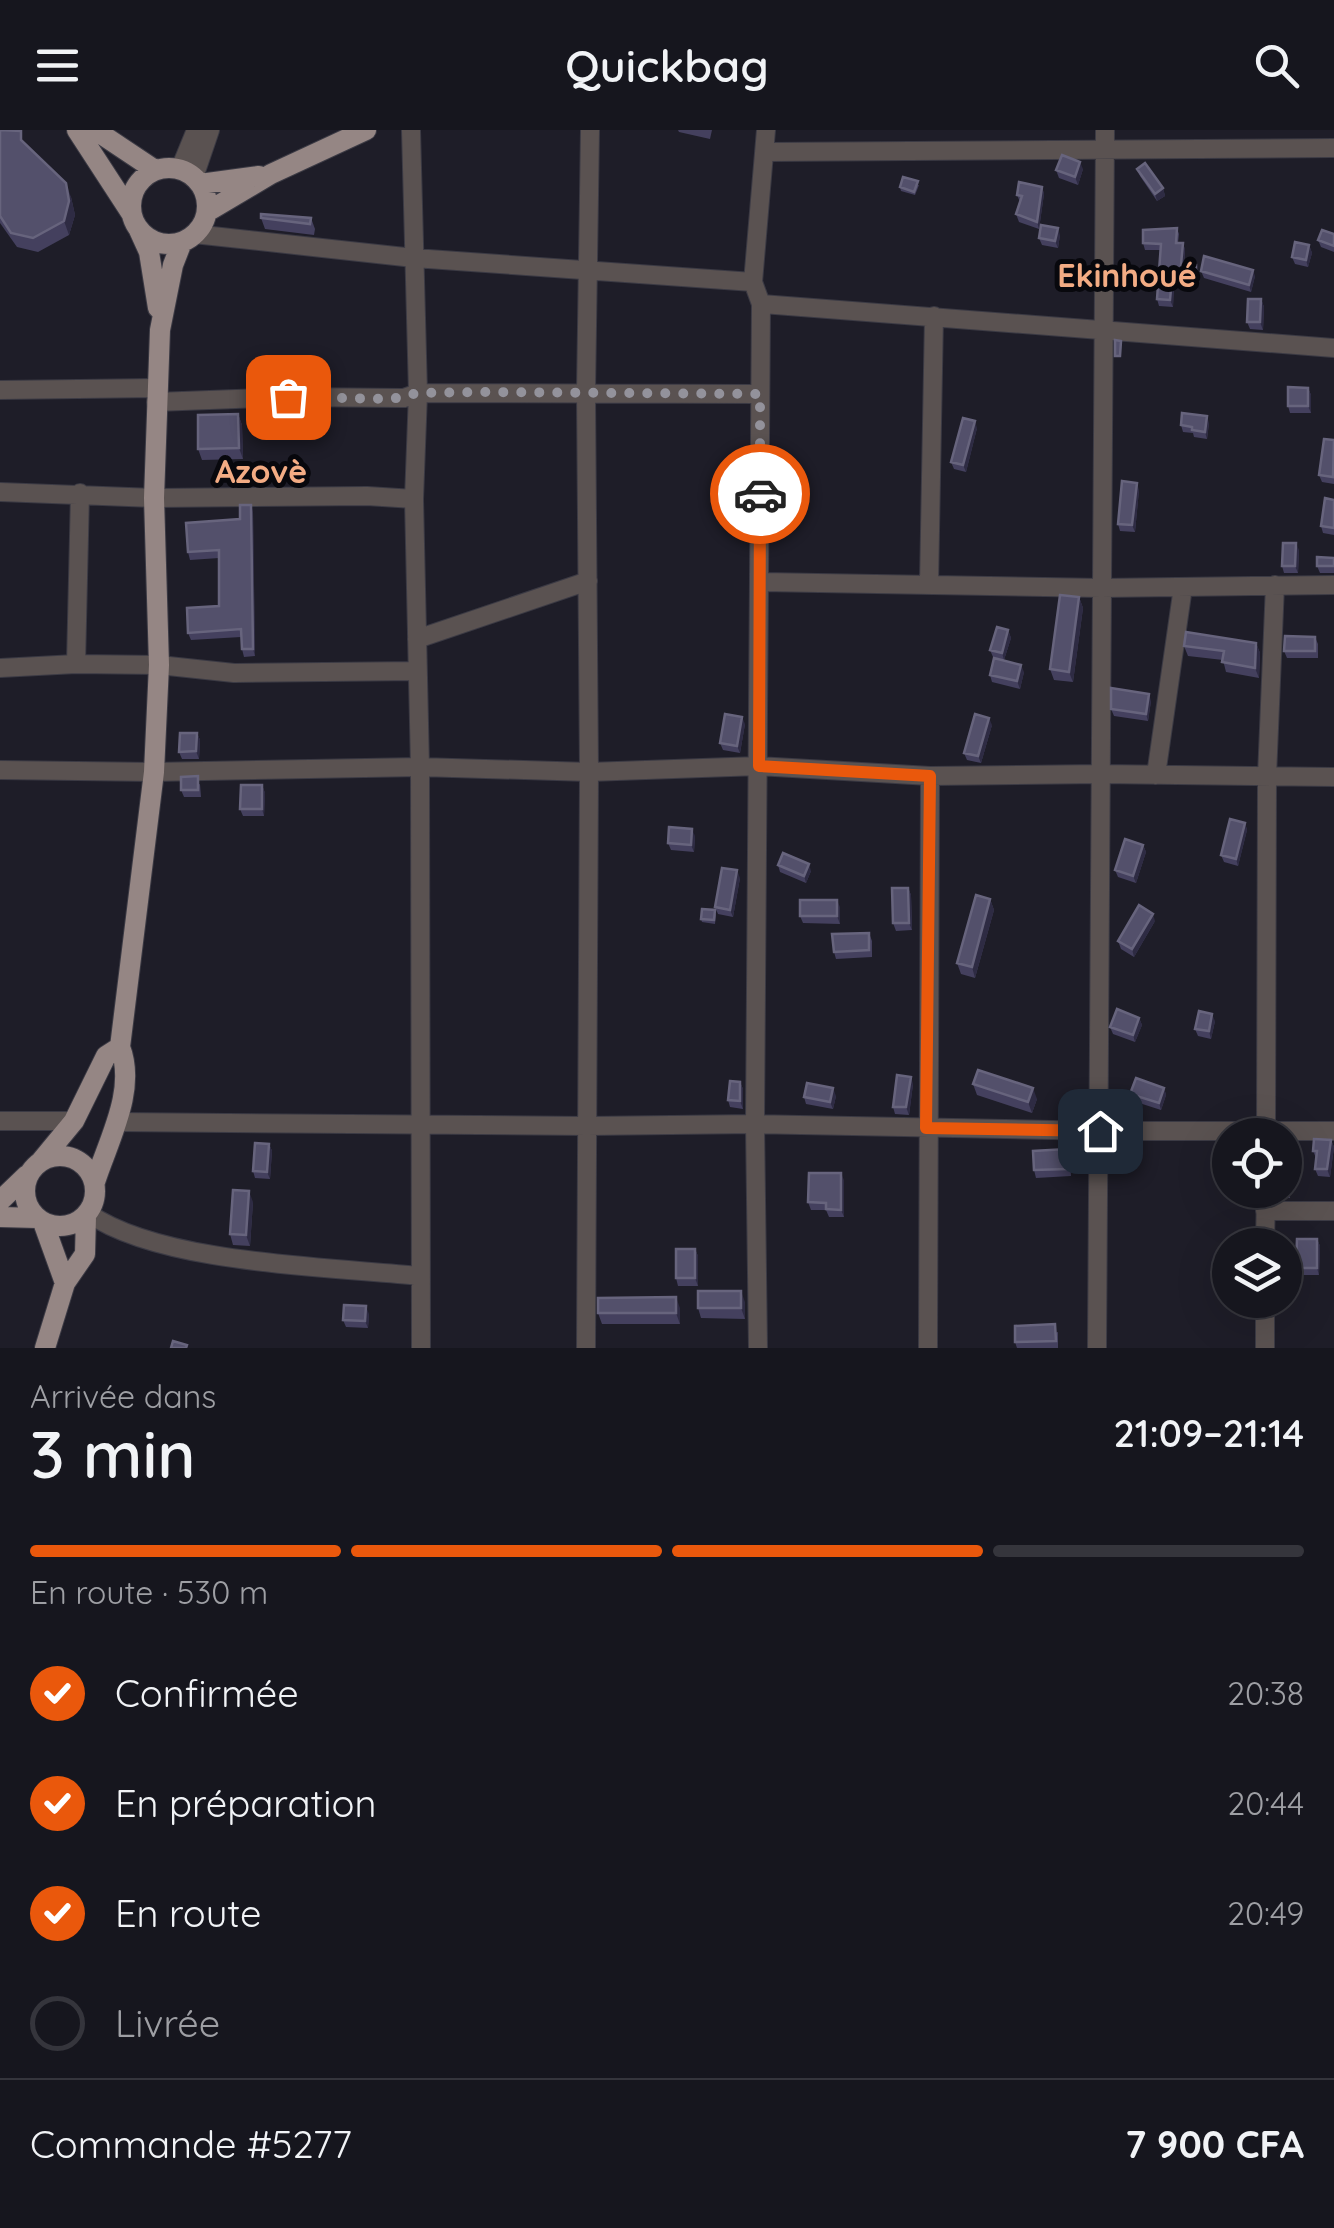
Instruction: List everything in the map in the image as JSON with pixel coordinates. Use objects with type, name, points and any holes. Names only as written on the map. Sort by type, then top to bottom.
[{"type":"main road","points":[[76,130],[134,220],[149,252],[160,330]]},
{"type":"main road","points":[[95,130],[154,170],[191,177],[271,174]]},
{"type":"main road","points":[[45,1348],[65,1283],[85,1254],[87,1214],[95,1199],[95,1182],[116,1122],[126,1072],[120,1047],[154,772],[159,665],[154,498],[156,395],[160,330],[173,265],[206,212],[271,174],[366,130]]},
{"type":"main road","points":[[154,170],[135,188],[134,220],[158,242],[188,238]]},
{"type":"main road","points":[[191,177],[206,198],[206,212]]},
{"type":"main road","points":[[0,1202],[74,1121],[106,1056],[120,1047]]},
{"type":"main road","points":[[65,1283],[40,1220],[25,1195],[36,1165],[53,1156],[66,1156],[89,1170],[95,1182]]},
{"type":"main road","points":[[0,1217],[66,1226],[87,1214]]},
{"type":"street","points":[[191,177],[196,130]]},
{"type":"street","points":[[191,177],[210,130]]},
{"type":"street","points":[[411,130],[418,393],[414,499],[420,767],[421,1348]]},
{"type":"street","points":[[586,1348],[586,392],[590,130]]},
{"type":"street","points":[[758,1348],[755,1124],[761,304],[753,282],[766,130]]},
{"type":"street","points":[[1097,1348],[1105,130]]},
{"type":"street","points":[[766,152],[1334,148]]},
{"type":"street","points":[[188,238],[753,282]]},
{"type":"street","points":[[761,304],[1334,348]]},
{"type":"street","points":[[929,586],[934,316]]},
{"type":"street","points":[[0,390],[392,399],[418,393],[760,394]]},
{"type":"street","points":[[0,492],[154,498],[414,499]]},
{"type":"street","points":[[76,664],[80,493]]},
{"type":"street","points":[[417,639],[588,581]]},
{"type":"street","points":[[760,582],[1101,588],[1334,585]]},
{"type":"street","points":[[1266,1118],[1267,776],[1275,586]]},
{"type":"street","points":[[1156,775],[1183,587]]},
{"type":"street","points":[[0,668],[76,664],[159,665],[234,673],[417,671]]},
{"type":"street","points":[[0,770],[154,772],[420,767],[589,772],[759,766],[930,776],[1334,777]]},
{"type":"street","points":[[928,1348],[930,776]]},
{"type":"street","points":[[0,1122],[74,1121]]},
{"type":"street","points":[[116,1122],[755,1124],[1212,1132]]},
{"type":"street","points":[[1302,1132],[1334,1131]]},
{"type":"street","points":[[1266,1228],[1266,1211],[1334,1211]]},
{"type":"street","points":[[87,1214],[120,1232],[183,1249],[420,1276]]},
{"type":"street","points":[[1265,1318],[1265,1348]]},
{"type":"building","points":[[0,130],[21,131],[21,140],[66,183],[69,201],[64,221],[33,238],[11,233],[0,216]]},
{"type":"building","points":[[1062,155],[1080,162],[1075,177],[1056,170]]},
{"type":"building","points":[[1145,163],[1163,188],[1155,194],[1137,169]]},
{"type":"building","points":[[903,177],[918,181],[914,192],[900,187]]},
{"type":"building","points":[[1019,182],[1042,187],[1037,222],[1016,214],[1022,196],[1017,195]]},
{"type":"building","points":[[261,214],[311,218],[310,224],[261,218]]},
{"type":"building","points":[[1041,225],[1058,228],[1055,241],[1039,238]]},
{"type":"building","points":[[1177,228],[1176,243],[1183,243],[1181,265],[1196,265],[1196,278],[1172,278],[1170,300],[1157,299],[1161,244],[1143,243],[1143,230]]},
{"type":"building","points":[[1322,230],[1334,234],[1334,246],[1318,240]]},
{"type":"building","points":[[1295,242],[1309,245],[1306,260],[1292,257]]},
{"type":"building","points":[[1204,256],[1253,270],[1249,285],[1201,271]]},
{"type":"building","points":[[1248,299],[1261,299],[1260,322],[1247,322]]},
{"type":"building","points":[[1115,340],[1121,341],[1120,356],[1115,356]]},
{"type":"building","points":[[1288,387],[1308,388],[1308,406],[1288,406]]},
{"type":"building","points":[[1182,413],[1207,416],[1205,432],[1181,425]]},
{"type":"building","points":[[238,414],[239,448],[198,449],[198,415]]},
{"type":"building","points":[[963,418],[975,421],[963,465],[951,462]]},
{"type":"building","points":[[1324,439],[1334,440],[1333,477],[1319,475]]},
{"type":"building","points":[[1122,481],[1137,483],[1132,525],[1118,524]]},
{"type":"building","points":[[1325,498],[1334,500],[1334,528],[1321,526]]},
{"type":"building","points":[[240,505],[251,505],[253,649],[242,649],[241,629],[188,633],[187,608],[219,606],[219,550],[188,552],[186,523],[240,519]]},
{"type":"building","points":[[1283,543],[1296,543],[1295,566],[1282,566]]},
{"type":"building","points":[[1317,557],[1334,558],[1334,566],[1317,566]]},
{"type":"building","points":[[1060,595],[1079,597],[1069,672],[1050,669]]},
{"type":"building","points":[[997,627],[1008,630],[1002,653],[990,650]]},
{"type":"building","points":[[1186,632],[1256,643],[1255,668],[1222,662],[1224,651],[1184,646]]},
{"type":"building","points":[[1285,636],[1315,637],[1315,651],[1284,651]]},
{"type":"building","points":[[994,658],[1021,665],[1017,681],[990,675]]},
{"type":"building","points":[[1111,688],[1149,694],[1146,714],[1111,709]]},
{"type":"building","points":[[725,714],[742,717],[737,746],[720,743]]},
{"type":"building","points":[[975,714],[989,718],[978,756],[964,753]]},
{"type":"building","points":[[180,733],[197,733],[196,751],[179,752]]},
{"type":"building","points":[[198,776],[198,790],[181,790],[181,777]]},
{"type":"building","points":[[241,785],[262,785],[262,809],[240,809]]},
{"type":"building","points":[[1230,819],[1245,823],[1236,859],[1221,855]]},
{"type":"building","points":[[669,827],[692,829],[691,845],[668,843]]},
{"type":"building","points":[[1125,839],[1143,845],[1133,876],[1115,870]]},
{"type":"building","points":[[783,853],[809,864],[804,876],[778,865]]},
{"type":"building","points":[[722,868],[737,870],[730,910],[715,907]]},
{"type":"building","points":[[892,888],[908,888],[909,923],[893,923]]},
{"type":"building","points":[[976,895],[990,899],[972,967],[957,963]]},
{"type":"building","points":[[800,900],[837,900],[837,916],[800,916]]},
{"type":"building","points":[[1139,905],[1153,914],[1132,949],[1118,941]]},
{"type":"building","points":[[702,909],[715,910],[714,920],[701,919]]},
{"type":"building","points":[[869,933],[869,950],[834,952],[832,934]]},
{"type":"building","points":[[1117,1009],[1139,1018],[1133,1035],[1110,1027]]},
{"type":"building","points":[[1199,1011],[1212,1014],[1209,1031],[1195,1029]]},
{"type":"building","points":[[978,1070],[1033,1088],[1028,1102],[973,1084]]},
{"type":"building","points":[[897,1075],[911,1077],[906,1107],[893,1107]]},
{"type":"building","points":[[1136,1078],[1164,1088],[1159,1103],[1130,1094]]},
{"type":"building","points":[[730,1081],[740,1082],[740,1101],[728,1100]]},
{"type":"building","points":[[807,1083],[833,1088],[830,1102],[804,1097]]},
{"type":"building","points":[[1314,1139],[1331,1140],[1327,1169],[1315,1169]]},
{"type":"building","points":[[255,1143],[269,1144],[267,1172],[253,1171]]},
{"type":"building","points":[[1067,1149],[1068,1169],[1034,1170],[1033,1151]]},
{"type":"building","points":[[809,1173],[841,1173],[841,1210],[826,1209],[826,1203],[808,1202]]},
{"type":"building","points":[[233,1190],[249,1191],[246,1235],[230,1234]]},
{"type":"building","points":[[1302,1239],[1317,1239],[1317,1268],[1302,1268]]},
{"type":"building","points":[[676,1249],[695,1249],[695,1278],[676,1278]]},
{"type":"building","points":[[698,1291],[741,1291],[741,1308],[698,1308]]},
{"type":"building","points":[[676,1297],[676,1313],[598,1313],[598,1298]]},
{"type":"building","points":[[344,1305],[366,1306],[365,1321],[343,1320]]},
{"type":"building","points":[[1055,1324],[1056,1341],[1015,1342],[1015,1326]]},
{"type":"building","points":[[173,1341],[187,1345],[186,1348],[171,1348]]},
{"type":"way so far","points":[[288,397],[392,399],[418,393],[485,392],[760,394],[760,494]]},
{"type":"district","name":"Ekinhoué","points":[[1127,276]]},
{"type":"district","name":"Azovè","points":[[261,472]]},
{"type":"route","points":[[760,494],[759,766],[930,776],[926,1128],[1100,1131]]}]
